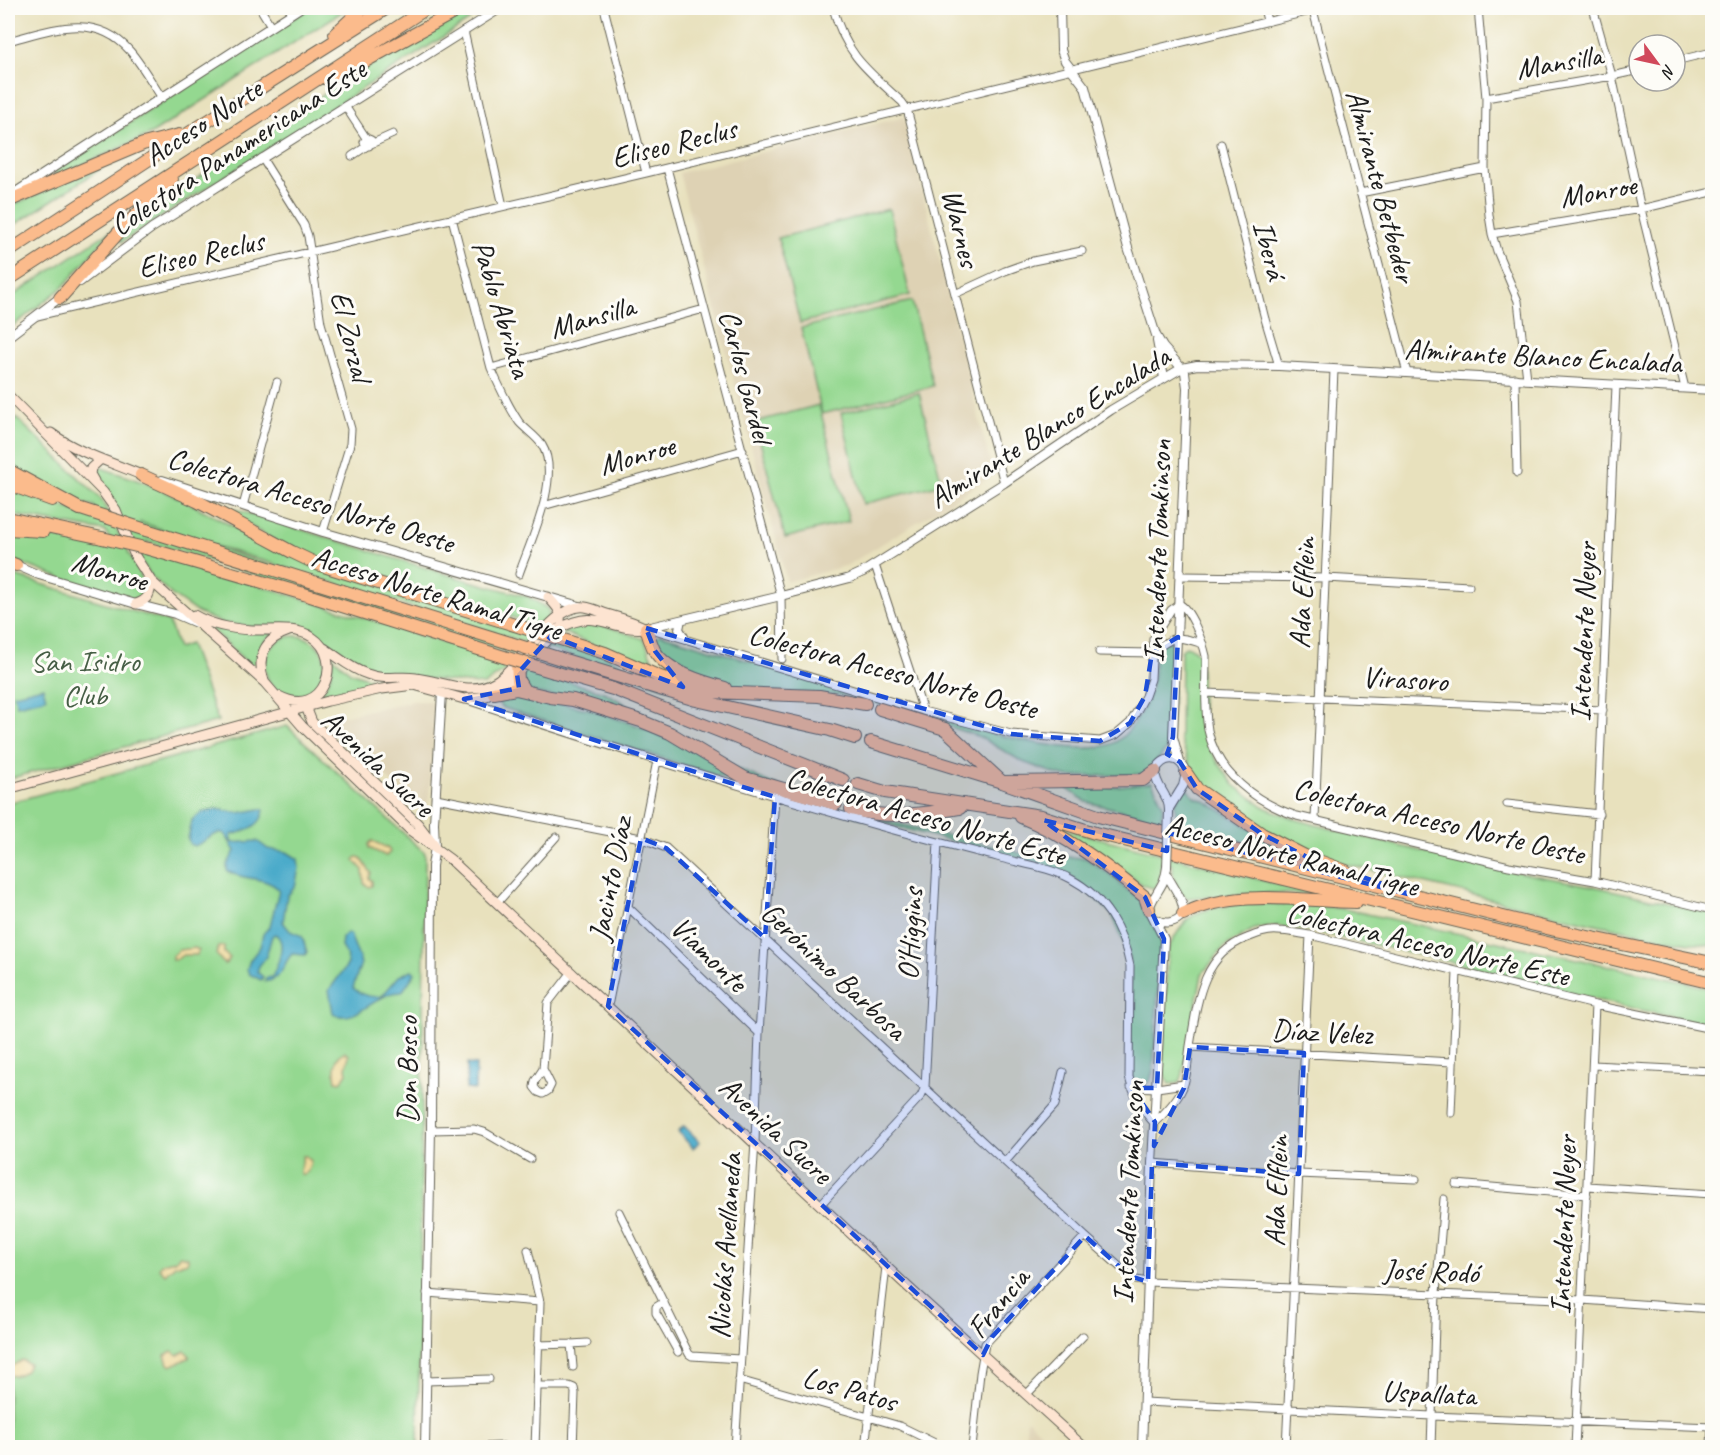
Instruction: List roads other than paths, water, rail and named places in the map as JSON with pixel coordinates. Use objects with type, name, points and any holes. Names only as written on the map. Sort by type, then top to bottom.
[{"type":"highway","points":[[309,57],[363,8]]},
{"type":"highway","name":"Acceso Norte","points":[[8,252],[189,133],[387,8]]},
{"type":"highway","name":"Acceso Norte","points":[[8,280],[428,8]]},
{"type":"highway","points":[[288,97],[358,65],[462,8]]},
{"type":"highway","points":[[8,201],[143,144],[189,133]]},
{"type":"highway","points":[[60,298],[119,232],[190,161]]},
{"type":"highway","points":[[8,286],[45,255]]},
{"type":"highway","points":[[8,470],[80,509]]},
{"type":"highway","points":[[141,474],[317,564],[605,653],[660,677],[694,688],[709,692],[819,696],[865,704]]},
{"type":"highway","name":"Acceso Norte Ramal Tigre","points":[[8,484],[146,530],[696,700],[830,730],[855,738]]},
{"type":"highway","name":"Acceso Norte Ramal Tigre","points":[[8,518],[149,549],[613,689],[843,780]]},
{"type":"highway","points":[[8,529],[77,532]]},
{"type":"highway","points":[[646,628],[655,651],[667,663],[703,681],[750,694]]},
{"type":"highway","points":[[517,669],[520,686],[524,690]]},
{"type":"highway","points":[[494,693],[507,689],[524,690],[573,700],[641,721],[670,733],[745,778],[836,804]]},
{"type":"highway","points":[[880,709],[945,729],[1002,782],[1143,780],[1155,771]]},
{"type":"highway","name":"Acceso Norte Ramal Tigre","points":[[871,742],[1002,782],[1098,816],[1555,930],[1688,958],[1713,961]]},
{"type":"highway","points":[[1183,767],[1197,789],[1262,834],[1305,856],[1412,895]]},
{"type":"highway","name":"Acceso Norte Ramal Tigre","points":[[858,784],[885,792],[1041,816],[1095,833],[1713,983]]},
{"type":"highway","points":[[851,809],[873,815],[900,817],[973,806]]},
{"type":"highway","points":[[1000,809],[1043,827],[1083,850],[1145,897],[1152,914]]},
{"type":"highway","points":[[1180,917],[1204,904],[1252,898],[1379,903]]},
{"type":"main road","points":[[8,395],[95,483],[116,510],[135,556],[151,581],[274,692],[288,700],[308,703],[322,688],[328,671],[324,648],[311,636],[291,631],[228,627],[209,622],[180,605]]},
{"type":"main road","name":"Colectora Acceso Norte Oeste","points":[[32,420],[58,438],[101,459],[141,474]]},
{"type":"main road","points":[[95,483],[90,474],[91,468],[101,459]]},
{"type":"main road","points":[[136,604],[149,596],[151,581]]},
{"type":"main road","points":[[548,597],[561,615],[558,629]]},
{"type":"main road","points":[[584,607],[635,622],[646,628]]},
{"type":"main road","name":"Almirante Blanco Encalada","points":[[324,648],[356,669],[374,676],[389,679],[419,678],[462,688],[489,685],[517,669],[561,615],[584,607]]},
{"type":"main road","name":"Almirante Blanco Encalada","points":[[8,789],[290,712],[308,703],[401,686],[422,686],[464,699],[486,696],[494,693],[558,629],[581,619],[592,618],[633,629],[646,628]]},
{"type":"main road","points":[[265,683],[260,663],[263,650],[269,642],[291,631]]},
{"type":"main road","name":"Avenida Sucre","points":[[274,692],[302,726],[410,830],[435,847],[497,903],[886,1267],[1085,1448]]},
{"type":"main road","name":"Avenida Sucre","points":[[308,703],[312,722],[418,824],[435,847]]},
{"type":"street","points":[[260,8],[271,26]]},
{"type":"street","points":[[8,196],[300,8]]},
{"type":"street","name":"Colectora Panamericana Este","points":[[8,337],[152,228],[501,8]]},
{"type":"street","points":[[604,8],[646,173]]},
{"type":"street","name":"Warnes","points":[[833,8],[838,27],[857,61],[902,102],[907,110],[1004,483]]},
{"type":"street","points":[[1060,8],[1061,50],[1065,61],[1085,87],[1128,248],[1156,335],[1164,378]]},
{"type":"street","points":[[1264,8],[1267,21]]},
{"type":"street","name":"Eliseo Reclus","points":[[35,317],[667,168],[1323,8]]},
{"type":"street","points":[[1478,8],[1486,98],[1485,168],[1492,234],[1518,301],[1527,379]]},
{"type":"street","points":[[1593,8],[1612,76],[1641,208],[1685,388]]},
{"type":"street","name":"Almirante Betbeder","points":[[1313,10],[1407,373]]},
{"type":"street","points":[[8,41],[59,27],[97,29],[116,38],[131,52],[162,98]]},
{"type":"street","points":[[464,31],[503,207]]},
{"type":"street","points":[[1687,58],[1713,52]]},
{"type":"street","name":"Mansilla","points":[[1486,98],[1627,73]]},
{"type":"street","points":[[345,106],[368,143]]},
{"type":"street","points":[[352,156],[368,143],[393,134]]},
{"type":"street","name":"Iberá","points":[[1221,144],[1279,366]]},
{"type":"street","name":"El Zorzal","points":[[262,158],[304,225],[308,237],[321,323],[351,429],[350,444],[323,532]]},
{"type":"street","name":"Carlos Gardel","points":[[667,168],[781,596]]},
{"type":"street","points":[[1360,193],[1485,168]]},
{"type":"street","name":"Monroe","points":[[1492,234],[1641,208],[1713,192]]},
{"type":"street","name":"Pablo Abriata","points":[[452,219],[491,369],[497,384],[520,423],[543,447],[549,470],[543,506],[519,574]]},
{"type":"street","points":[[955,294],[1033,261],[1082,251]]},
{"type":"street","name":"Mansilla","points":[[491,369],[704,309]]},
{"type":"street","points":[[1156,335],[1163,347],[1182,368]]},
{"type":"street","name":"Almirante Blanco Encalada","points":[[646,628],[850,578],[875,565],[1004,483],[1111,410],[1182,368],[1197,365],[1279,366],[1713,390]]},
{"type":"street","name":"Intendente Tomkinson","points":[[1155,771],[1164,760],[1173,737],[1181,576],[1186,388],[1185,372],[1182,368]]},
{"type":"street","name":"Ada Elflein","points":[[1315,819],[1334,369]]},
{"type":"street","points":[[1515,378],[1517,473]]},
{"type":"street","points":[[243,506],[277,382]]},
{"type":"street","name":"Intendente Neyer","points":[[1595,881],[1616,386]]},
{"type":"street","name":"Monroe","points":[[543,506],[743,450]]},
{"type":"street","name":"Colectora Acceso Norte Oeste","points":[[141,474],[323,532],[584,607]]},
{"type":"street","name":"Monroe","points":[[10,564],[175,614],[199,625]]},
{"type":"street","points":[[875,565],[924,711]]},
{"type":"street","points":[[1181,576],[1326,578],[1469,586]]},
{"type":"street","points":[[781,596],[782,660]]},
{"type":"street","name":"Colectora Acceso Norte Oeste","points":[[646,628],[924,711],[1011,734],[1085,741],[1107,740],[1130,723],[1145,696],[1151,679],[1153,639],[1171,610],[1179,604],[1186,609],[1203,644],[1206,656],[1208,730],[1224,764],[1238,782],[1255,797],[1280,810],[1315,819],[1509,866],[1595,881],[1713,910]]},
{"type":"street","points":[[681,620],[679,629],[684,638]]},
{"type":"street","points":[[1099,652],[1152,653],[1163,643],[1178,637],[1203,644]]},
{"type":"street","name":"Don Bosco","points":[[425,1448],[431,1130],[432,866],[435,847],[442,693]]},
{"type":"street","name":"Virasoro","points":[[1206,693],[1603,710]]},
{"type":"street","name":"Colectora Acceso Norte Este","points":[[464,699],[775,797],[1054,872],[1072,880],[1106,908],[1121,934],[1130,966],[1129,1077],[1131,1087],[1144,1112],[1155,1123],[1169,1108],[1184,1084],[1200,990],[1208,971],[1216,959],[1241,940],[1259,933],[1278,931],[1310,935],[1595,1005],[1713,1029]]},
{"type":"street","name":"Intendente Tomkinson","points":[[1173,737],[1183,767]]},
{"type":"street","points":[[1164,760],[1176,759],[1183,767],[1183,786],[1170,809]]},
{"type":"street","name":"Jacinto Díaz","points":[[608,1006],[657,761]]},
{"type":"street","points":[[1155,771],[1155,778],[1166,796],[1170,809],[1163,886],[1151,903],[1152,914],[1165,923],[1180,917],[1183,903],[1172,888],[1166,870]]},
{"type":"street","name":"Nicolás Avellaneda","points":[[735,1448],[775,797]]},
{"type":"street","name":"Gerónimo Barbosa","points":[[436,798],[641,838],[666,848],[1085,1236],[1130,1276],[1136,1280],[1148,1282]]},
{"type":"street","points":[[1507,804],[1599,814]]},
{"type":"street","points":[[497,903],[556,837]]},
{"type":"street","name":"O'Higgins","points":[[925,1087],[938,842]]},
{"type":"street","name":"Viamonte","points":[[627,907],[759,1033]]},
{"type":"street","name":"Intendente Tomkinson","points":[[1142,1448],[1152,1163],[1164,939],[1152,914]]},
{"type":"street","name":"Intendente Tomkinson","points":[[1164,939],[1180,917]]},
{"type":"street","name":"Ada Elflein","points":[[1286,1448],[1310,935]]},
{"type":"street","points":[[543,1069],[548,1003],[572,972]]},
{"type":"street","points":[[1451,1113],[1457,972]]},
{"type":"street","name":"Intendente Neyer","points":[[1575,1448],[1595,1005]]},
{"type":"street","name":"Díaz Velez","points":[[1190,1047],[1452,1062]]},
{"type":"street","points":[[1593,1065],[1713,1071]]},
{"type":"street","points":[[1005,1162],[1055,1106],[1063,1072]]},
{"type":"street","points":[[1131,1087],[1157,1088],[1184,1084]]},
{"type":"street","points":[[821,1204],[921,1096],[925,1087]]},
{"type":"street","points":[[431,1130],[474,1128],[530,1159]]},
{"type":"street","points":[[1152,1163],[1299,1174],[1416,1179]]},
{"type":"street","points":[[1456,1184],[1587,1195]]},
{"type":"street","points":[[1587,1186],[1713,1194]]},
{"type":"street","points":[[1431,1448],[1436,1293],[1444,1199]]},
{"type":"street","points":[[619,1212],[689,1354],[740,1359]]},
{"type":"street","name":"Francia","points":[[972,1448],[985,1344],[1085,1236]]},
{"type":"street","points":[[528,1250],[540,1302],[535,1448]]},
{"type":"street","points":[[865,1448],[886,1267]]},
{"type":"street","name":"José Rodó","points":[[1148,1282],[1436,1293],[1713,1309]]},
{"type":"street","points":[[427,1293],[540,1302]]},
{"type":"street","points":[[664,1302],[656,1307],[656,1313],[678,1352]]},
{"type":"street","points":[[1026,1395],[1083,1336]]},
{"type":"street","points":[[538,1344],[587,1343]]},
{"type":"street","points":[[571,1344],[573,1367]]},
{"type":"street","points":[[426,1380],[489,1379]]},
{"type":"street","name":"Los Patos","points":[[739,1380],[900,1426],[945,1448]]},
{"type":"street","points":[[537,1386],[574,1388],[576,1393],[573,1448]]},
{"type":"street","name":"Uspallata","points":[[1144,1402],[1712,1427]]},
{"type":"street","points":[[1711,1448],[1713,1419]]},
{"type":"street","points":[[449,1448],[504,1446]]},
{"type":"water","points":[[43,687],[46,698],[17,705],[14,694]]},
{"type":"water","points":[[217,809],[238,813],[264,810],[260,821],[247,830],[231,835],[231,843],[257,841],[268,849],[287,852],[298,859],[299,868],[295,887],[287,896],[283,922],[290,931],[302,936],[307,952],[305,955],[292,954],[278,976],[269,981],[265,981],[266,978],[272,977],[279,961],[281,948],[279,937],[275,934],[272,936],[266,957],[257,972],[263,977],[261,980],[249,974],[247,969],[250,960],[260,947],[263,934],[270,926],[279,890],[261,880],[227,871],[227,865],[235,851],[225,834],[218,833],[194,846],[188,839],[192,820],[203,812]]},
{"type":"water","points":[[347,933],[350,934],[361,963],[353,988],[359,992],[370,996],[382,996],[399,976],[412,970],[415,973],[402,992],[389,994],[354,1014],[340,1016],[333,1013],[329,990],[348,964],[347,956],[341,947],[342,938]]},
{"type":"water","points":[[467,1064],[476,1065],[475,1090],[466,1089]]},
{"type":"water","points":[[684,1126],[700,1142],[693,1148],[678,1132]]},
{"type":"park label","name":"San Isidro Club","points":[[85,678]]}]
